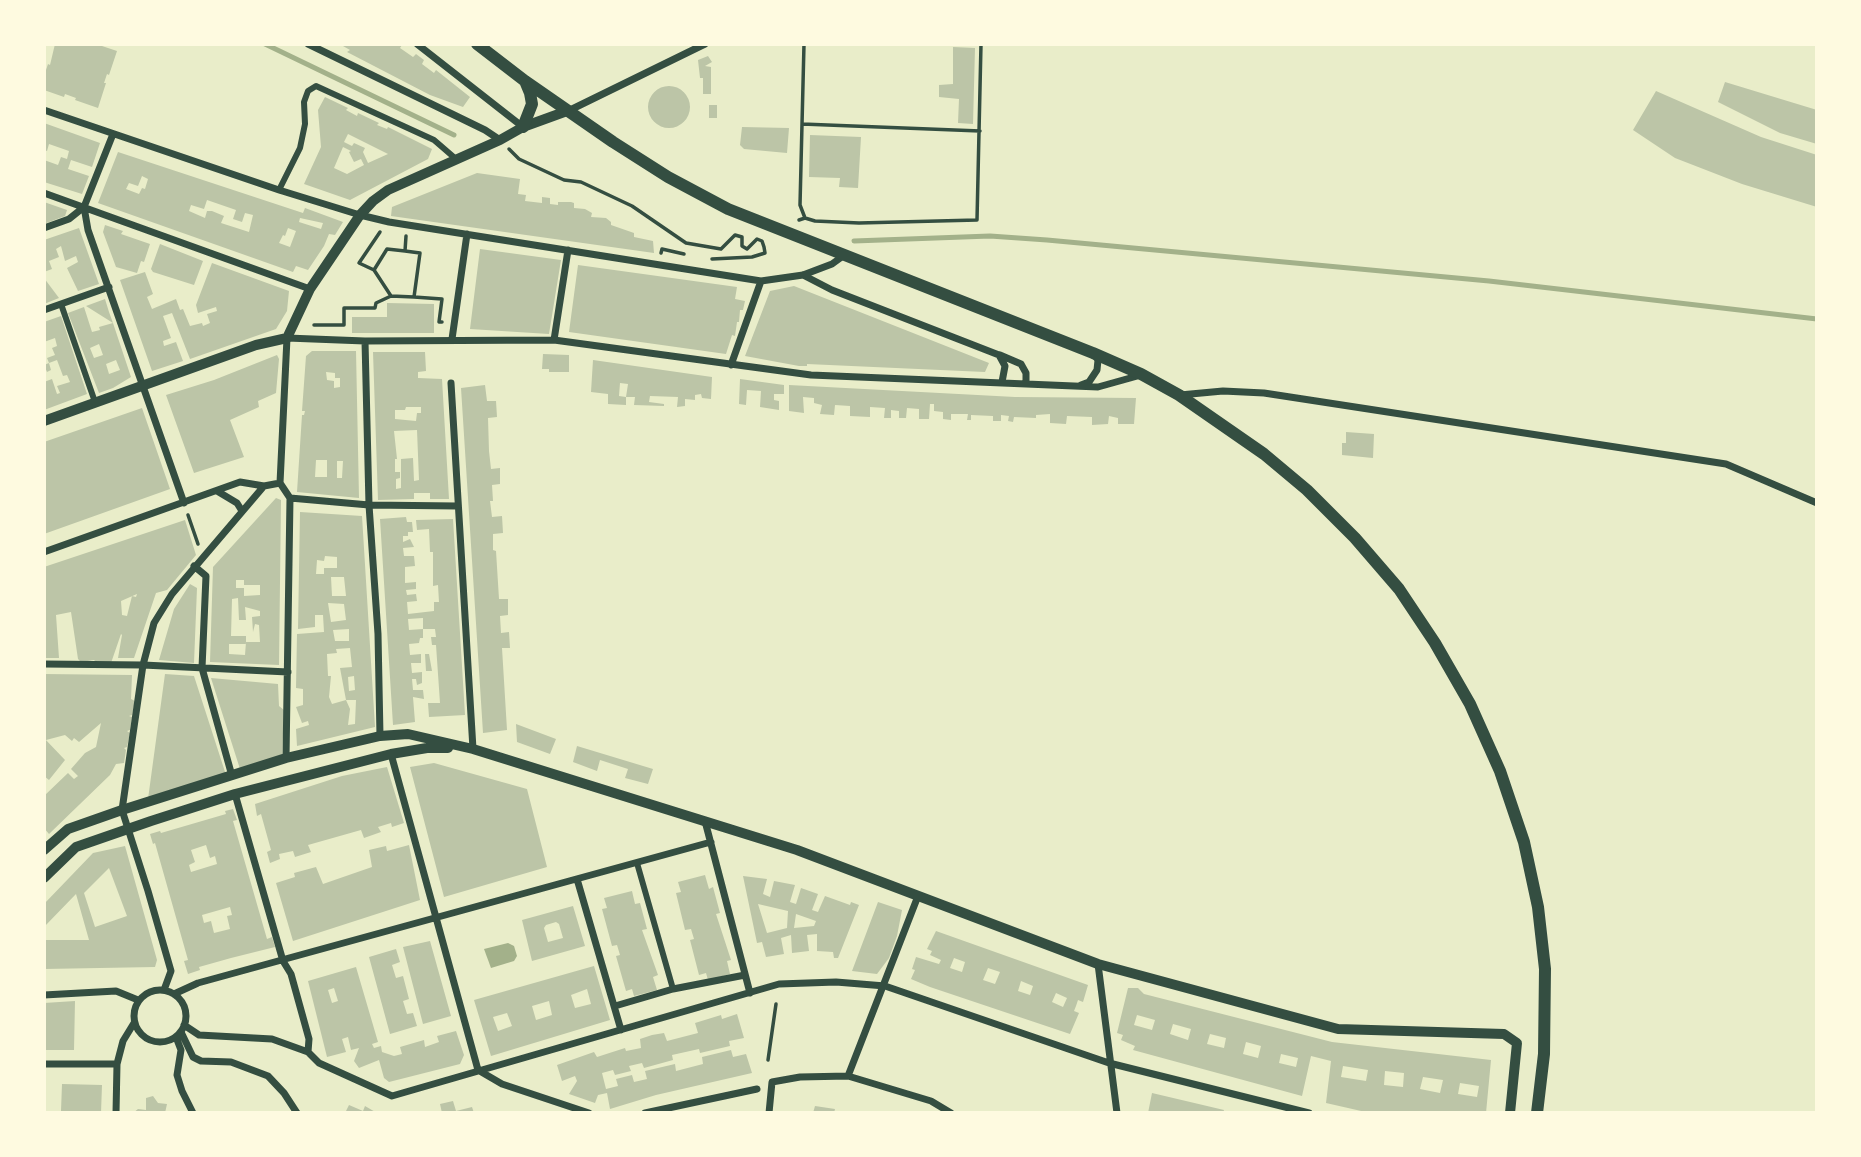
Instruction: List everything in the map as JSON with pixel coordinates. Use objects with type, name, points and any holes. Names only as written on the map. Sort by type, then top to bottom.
[{"type":"main road","points":[[477,44],[567,111],[668,177],[728,209],[1093,353],[1141,374],[1179,395],[1264,454],[1307,490],[1355,538],[1399,589],[1435,643],[1470,704],[1500,771],[1524,842],[1538,907],[1545,969],[1544,1054],[1536,1113]]},
{"type":"main road","points":[[523,127],[532,104],[525,81]]},
{"type":"street","points":[[308,44],[485,130],[500,140]]},
{"type":"street","points":[[418,44],[523,127]]},
{"type":"street","points":[[286,758],[290,498],[280,483],[287,338],[310,289],[360,215],[388,190],[523,127],[567,111],[705,44]]},
{"type":"street","points":[[279,190],[300,148],[305,124],[304,102],[308,91],[316,86],[434,140],[456,159]]},
{"type":"street","points":[[44,110],[279,190],[389,222],[761,281],[803,275],[832,264],[843,256]]},
{"type":"street","points":[[113,134],[84,208],[88,230],[184,503]]},
{"type":"street","points":[[44,193],[310,289]]},
{"type":"street","points":[[44,228],[69,219],[84,208]]},
{"type":"street","points":[[452,340],[467,234]]},
{"type":"street","points":[[554,340],[568,250]]},
{"type":"street","points":[[803,275],[832,290],[1021,364],[1027,373],[1026,383]]},
{"type":"street","points":[[731,365],[761,281]]},
{"type":"street","points":[[44,310],[109,287]]},
{"type":"street","points":[[61,304],[95,402]]},
{"type":"street","points":[[44,421],[256,345],[287,338],[365,341],[554,340],[811,375],[1098,387],[1141,374]]},
{"type":"street","points":[[365,341],[369,505],[378,634],[380,736]]},
{"type":"street","points":[[1079,386],[1090,382],[1097,370],[1098,360],[1093,353]]},
{"type":"street","points":[[999,355],[1005,366],[1002,382]]},
{"type":"street","points":[[451,383],[473,749]]},
{"type":"street","points":[[1179,395],[1223,391],[1264,393],[1726,464],[1817,503]]},
{"type":"street","points":[[44,552],[240,482],[264,485],[280,483]]},
{"type":"street","points":[[164,990],[171,971],[122,810],[142,665],[154,623],[172,594],[264,485]]},
{"type":"street","points":[[217,491],[237,503],[242,511]]},
{"type":"street","points":[[290,498],[369,505],[457,506]]},
{"type":"street","points":[[194,566],[206,576],[202,668],[232,776]]},
{"type":"street","points":[[44,664],[142,665],[288,672]]},
{"type":"street","points":[[45,846],[68,829],[286,758],[380,736],[408,734],[473,749],[797,850],[1098,964],[1338,1029],[1504,1034],[1517,1043],[1510,1113]]},
{"type":"street","points":[[44,878],[76,847],[235,794],[391,754],[427,748],[473,749]]},
{"type":"street","points":[[391,754],[478,1070],[502,1084],[589,1113]]},
{"type":"street","points":[[235,794],[283,961],[291,974],[309,1039],[308,1052]]},
{"type":"street","points":[[705,820],[750,993]]},
{"type":"street","points":[[174,994],[198,983],[710,842]]},
{"type":"street","points":[[637,863],[673,989]]},
{"type":"street","points":[[578,879],[621,1030]]},
{"type":"street","points":[[848,1076],[918,896]]},
{"type":"street","points":[[1098,964],[1116,1113]]},
{"type":"street","points":[[615,1006],[673,989],[745,975]]},
{"type":"street","points":[[194,1113],[177,1075],[181,1031],[185,1008],[174,994],[164,990],[150,991],[138,1000],[133,1015],[134,1023],[144,1037],[151,1041],[160,1042],[181,1031],[199,1035],[272,1039],[308,1052],[319,1063],[392,1096],[779,984],[836,982],[884,986],[1109,1063],[1309,1113]]},
{"type":"street","points":[[44,995],[116,991],[138,1000]]},
{"type":"street","points":[[116,1113],[117,1065],[123,1041],[134,1023]]},
{"type":"street","points":[[181,1031],[193,1057],[201,1061],[231,1062],[268,1076],[284,1093],[297,1113]]},
{"type":"street","points":[[44,1064],[117,1065]]},
{"type":"street","points":[[769,1113],[772,1082],[800,1077],[848,1076],[931,1101],[951,1113]]},
{"type":"street","points":[[645,1113],[757,1089]]},
{"type":"path","points":[[804,44],[800,205],[805,218],[859,223],[977,220],[981,44]]},
{"type":"path","points":[[802,124],[979,131]]},
{"type":"path","points":[[500,140],[519,159],[564,180],[581,182],[632,206],[686,243],[720,249],[735,235],[742,237],[742,246],[747,249],[757,239],[762,241],[765,253],[752,257],[704,260]]},
{"type":"path","points":[[387,233],[389,222]]},
{"type":"path","points":[[391,296],[374,270],[359,263],[380,232],[407,236],[404,251]]},
{"type":"path","points":[[374,270],[387,249],[419,253],[414,297]]},
{"type":"path","points":[[658,264],[662,249],[693,257]]},
{"type":"path","points":[[312,325],[344,325],[344,309],[375,308],[376,303],[391,296],[442,299],[439,322],[455,322]]},
{"type":"path","points":[[184,503],[198,544]]},
{"type":"path","points":[[768,1060],[776,1004]]},
{"type":"shaded area","points":[[508,943],[514,946],[517,956],[514,961],[491,968],[484,949]]},
{"type":"building","points":[[55,44],[96,44],[117,51],[104,83],[98,108],[65,94],[64,97],[44,90],[44,76]]},
{"type":"building","points":[[400,44],[400,48],[413,57],[416,54],[424,60],[422,64],[434,73],[436,70],[470,97],[463,107],[430,95],[347,52],[350,50],[343,46]]},
{"type":"building","points":[[953,47],[975,48],[973,124],[958,123],[959,99],[939,97],[939,85],[953,84]]},
{"type":"building","points":[[708,56],[712,62],[705,66],[711,67],[711,94],[703,94],[703,78],[700,78],[698,60]]},
{"type":"building","points":[[1725,82],[1817,110],[1817,144],[1780,133],[1718,102]]},
{"type":"building","points":[[669,86],[684,92],[690,107],[684,122],[669,128],[654,122],[648,107],[654,92]]},
{"type":"building","points":[[1656,91],[1761,137],[1817,155],[1817,207],[1742,184],[1675,158],[1633,130]]},
{"type":"building","points":[[325,97],[348,108],[346,110],[357,116],[358,113],[379,123],[377,125],[387,129],[388,127],[432,149],[428,159],[350,200],[304,184],[321,147],[318,110]],"holes":[[[348,134],[388,154],[368,163],[363,152],[365,148],[344,142]],[[343,147],[351,151],[349,152],[354,162],[361,159],[364,165],[347,174],[334,168]]]},
{"type":"building","points":[[709,105],[717,105],[717,118],[709,118]]},
{"type":"building","points":[[44,123],[100,143],[92,167],[71,160],[68,169],[89,176],[82,194],[44,182],[44,160],[58,165],[61,157],[67,159],[69,151],[49,144],[47,151],[44,150]]},
{"type":"building","points":[[742,127],[789,128],[787,153],[744,149],[740,145]]},
{"type":"building","points":[[810,135],[861,137],[858,188],[839,187],[840,178],[809,177]]},
{"type":"building","points":[[118,152],[303,213],[305,208],[343,222],[335,235],[329,234],[308,270],[296,266],[293,272],[98,203]],"holes":[[[142,176],[148,179],[145,189],[142,188],[139,194],[126,189],[129,183],[138,186]],[[207,200],[236,210],[233,219],[242,222],[245,213],[253,215],[249,232],[221,223],[224,216],[212,211],[207,211],[205,218],[189,211],[191,205],[204,209]],[[300,218],[323,223],[321,229],[299,222]],[[288,228],[296,231],[290,247],[279,243],[283,235],[285,236]]]},
{"type":"building","points":[[477,173],[520,179],[518,194],[526,195],[525,201],[542,203],[542,197],[550,198],[550,204],[574,203],[574,208],[585,209],[592,213],[591,217],[606,218],[611,225],[634,233],[634,237],[653,241],[654,253],[391,216],[392,207]]},
{"type":"building","points":[[44,202],[67,210],[65,216],[44,224]]},
{"type":"building","points":[[105,225],[150,244],[137,273],[116,267],[103,232]]},
{"type":"building","points":[[79,228],[99,284],[78,291],[67,268],[78,262],[76,256],[65,261],[61,246],[56,249],[59,257],[49,261],[52,269],[44,272],[44,240]]},
{"type":"building","points":[[160,244],[203,261],[194,285],[153,272],[151,269]]},
{"type":"building","points":[[480,249],[561,260],[549,334],[470,329]]},
{"type":"building","points":[[212,263],[289,291],[287,311],[276,329],[190,359],[172,313],[163,316],[171,338],[163,341],[164,346],[176,342],[183,361],[152,371],[120,280],[145,272],[153,294],[147,297],[152,309],[176,299],[190,326],[202,323],[203,326],[210,323],[207,314],[217,311],[216,307],[198,313],[196,305]]},
{"type":"building","points":[[578,265],[737,287],[735,299],[745,301],[743,310],[740,310],[735,336],[732,335],[726,354],[569,332]]},
{"type":"building","points":[[44,278],[59,298],[44,304]]},
{"type":"building","points":[[794,286],[989,363],[985,372],[807,364],[799,366],[745,356],[770,291]]},
{"type":"building","points":[[105,299],[109,312],[113,323],[86,306]]},
{"type":"building","points":[[387,303],[434,304],[434,333],[352,333],[352,317],[387,317]]},
{"type":"building","points":[[84,307],[92,332],[113,323],[131,377],[99,393],[68,313]],"holes":[[[99,344],[103,355],[94,358],[90,348]],[[116,360],[120,370],[109,374],[106,364]]]},
{"type":"building","points":[[61,316],[87,394],[44,410],[44,382],[52,379],[57,394],[60,393],[57,386],[70,382],[67,375],[63,376],[57,360],[49,363],[47,358],[55,355],[52,348],[57,346],[55,338],[44,342],[44,322]]},
{"type":"building","points":[[312,351],[356,351],[359,498],[297,492],[302,415],[305,411],[302,411],[306,356]],"holes":[[[326,372],[335,373],[335,378],[340,378],[340,387],[334,388],[334,381],[327,380]],[[316,460],[327,460],[327,477],[315,477]],[[337,461],[343,461],[342,478],[337,478]]]},
{"type":"building","points":[[373,352],[425,352],[426,371],[418,372],[418,378],[442,379],[449,499],[430,499],[430,493],[414,493],[414,499],[378,500]],"holes":[[[406,407],[421,407],[416,421],[395,419],[395,410],[405,410]],[[417,430],[419,480],[414,481],[413,458],[401,459],[401,488],[396,489],[396,479],[400,478],[400,472],[395,472],[397,459],[394,431]]]},
{"type":"building","points":[[543,354],[569,355],[569,372],[549,372],[549,369],[542,369]]},
{"type":"building","points":[[277,355],[279,359],[276,393],[258,401],[259,407],[230,420],[244,457],[194,473],[166,395],[214,380]]},
{"type":"building","points":[[593,360],[712,377],[711,399],[702,398],[701,394],[695,395],[695,400],[685,399],[685,406],[677,407],[678,397],[650,396],[649,402],[664,406],[634,405],[635,397],[626,397],[626,405],[608,404],[608,394],[591,392]],"holes":[[[620,383],[628,384],[626,397],[619,396]]]},
{"type":"building","points":[[49,363],[51,370],[47,372],[44,365]]},
{"type":"building","points":[[740,379],[784,385],[784,394],[774,394],[774,400],[779,401],[779,410],[760,407],[761,391],[747,390],[746,405],[739,404]]},
{"type":"building","points":[[485,385],[487,401],[496,401],[497,417],[488,418],[489,451],[491,469],[500,468],[500,484],[492,485],[493,501],[490,501],[492,517],[502,516],[503,533],[493,534],[493,550],[496,551],[499,599],[508,599],[508,615],[500,616],[501,633],[509,632],[510,648],[502,648],[507,730],[483,733],[461,388]]},
{"type":"building","points":[[789,385],[1015,397],[1136,398],[1134,424],[1118,424],[1118,418],[1109,416],[1108,424],[1092,425],[1092,417],[1067,416],[1066,424],[1050,423],[1050,414],[1036,415],[1036,418],[1014,417],[1013,422],[1008,421],[1009,416],[1001,415],[1001,421],[993,421],[993,416],[971,415],[971,420],[967,420],[968,414],[951,414],[951,420],[943,419],[943,412],[934,411],[934,404],[930,404],[929,419],[919,419],[919,409],[907,408],[906,418],[899,418],[899,411],[891,410],[891,418],[884,418],[885,408],[870,407],[870,417],[850,416],[850,406],[835,405],[834,415],[820,414],[822,405],[814,403],[814,398],[803,397],[804,413],[789,411]]},
{"type":"building","points":[[142,408],[170,489],[44,534],[44,442]]},
{"type":"building","points":[[1346,432],[1374,434],[1373,458],[1342,455]]},
{"type":"building","points":[[276,498],[281,500],[279,665],[210,662],[213,567]],"holes":[[[236,580],[244,580],[244,585],[260,585],[260,595],[244,596],[244,588],[236,588]],[[238,598],[239,620],[246,620],[245,607],[260,611],[260,616],[252,617],[253,632],[255,624],[259,625],[260,642],[246,642],[246,636],[231,636],[232,599]],[[229,644],[246,644],[245,655],[229,654]]]},
{"type":"building","points":[[300,512],[362,516],[375,727],[297,746],[296,729],[309,725],[308,721],[302,723],[296,707],[303,705],[303,689],[296,688],[297,634],[324,632],[323,615],[315,615],[315,627],[298,629]],"holes":[[[325,556],[337,557],[337,568],[324,568],[324,574],[316,574],[317,560],[324,561]],[[331,577],[344,577],[346,596],[332,596]],[[328,603],[344,604],[346,620],[331,622]],[[349,629],[349,641],[335,641],[333,630]],[[350,648],[352,667],[340,668],[346,700],[332,704],[329,697],[331,676],[328,676],[327,654],[337,653],[336,649]],[[354,676],[355,690],[349,691],[348,677]],[[346,700],[356,700],[355,724],[348,725],[350,709]]]},
{"type":"building","points":[[406,517],[407,522],[412,522],[413,532],[403,536],[403,542],[410,539],[414,547],[403,548],[404,556],[414,556],[415,566],[405,567],[405,583],[416,582],[416,589],[406,590],[407,595],[416,594],[417,601],[407,602],[408,614],[434,611],[434,602],[439,602],[438,585],[433,586],[433,552],[430,552],[429,529],[417,530],[416,520],[453,519],[465,715],[429,717],[428,703],[440,703],[436,645],[432,645],[431,637],[436,637],[435,629],[423,629],[423,638],[420,638],[419,643],[409,644],[410,655],[421,654],[421,663],[411,663],[412,673],[422,672],[422,683],[417,685],[416,679],[412,679],[413,690],[423,690],[424,699],[413,697],[415,722],[393,725],[380,519]],"holes":[[[423,618],[423,629],[409,630],[408,619]]]},
{"type":"building","points":[[185,520],[196,555],[167,590],[156,593],[134,658],[118,658],[121,634],[111,663],[97,663],[94,660],[81,662],[78,659],[71,612],[56,615],[59,658],[44,658],[44,567]],"holes":[[[132,596],[127,616],[122,615],[121,601]]]},
{"type":"building","points":[[190,584],[197,588],[194,663],[159,660],[174,609]]},
{"type":"building","points":[[425,654],[429,654],[432,671],[426,671]]},
{"type":"building","points":[[44,674],[132,675],[131,699],[135,701],[132,715],[129,716],[132,717],[130,730],[127,731],[130,733],[127,747],[124,748],[124,763],[116,764],[110,775],[49,834],[44,828],[44,796],[68,773],[74,779],[78,776],[71,769],[85,753],[96,747],[101,723],[79,742],[74,738],[72,741],[65,735],[46,740]]},
{"type":"building","points":[[165,674],[194,676],[226,775],[148,799]]},
{"type":"building","points":[[211,678],[278,684],[279,706],[284,710],[282,757],[240,769]]},
{"type":"building","points":[[516,724],[556,739],[550,754],[517,742]]},
{"type":"building","points":[[44,738],[65,760],[49,780],[44,776]]},
{"type":"building","points":[[577,746],[653,769],[648,784],[625,778],[628,769],[600,760],[597,771],[573,762]]},
{"type":"building","points":[[434,763],[527,789],[547,867],[444,897],[410,767]]},
{"type":"building","points":[[387,767],[404,823],[392,827],[391,823],[378,827],[381,832],[364,838],[361,830],[308,845],[311,852],[295,857],[293,851],[279,854],[280,859],[270,863],[267,852],[271,850],[261,814],[257,816],[255,804],[342,776]]},
{"type":"building","points":[[233,809],[237,820],[233,821],[267,939],[272,937],[275,947],[199,967],[200,970],[188,974],[184,961],[188,960],[155,843],[153,844],[150,834],[226,814],[225,811]],"holes":[[[206,845],[210,858],[215,856],[217,864],[191,872],[189,865],[195,862],[191,850]],[[230,907],[232,915],[227,916],[230,929],[214,933],[211,921],[204,923],[202,915]]]},
{"type":"building","points":[[409,845],[420,900],[293,941],[276,883],[295,877],[294,873],[316,867],[323,884],[372,867],[369,850],[386,846],[387,851]]},
{"type":"building","points":[[125,846],[157,960],[155,967],[44,969],[44,940],[89,940],[76,894],[44,927],[44,904],[93,853]],"holes":[[[109,868],[127,916],[95,927],[84,893]]]},
{"type":"building","points":[[705,875],[709,889],[713,887],[720,913],[716,914],[731,960],[727,961],[730,974],[708,980],[706,973],[699,975],[690,940],[694,939],[691,929],[685,930],[676,893],[681,892],[678,882]]},
{"type":"building","points":[[743,876],[767,879],[763,894],[770,897],[774,881],[795,885],[790,902],[796,904],[801,888],[818,894],[812,910],[818,912],[825,896],[850,905],[851,902],[859,905],[838,958],[834,958],[833,952],[817,951],[817,934],[807,935],[809,951],[792,953],[791,935],[781,938],[784,954],[766,957],[762,942],[757,943]],"holes":[[[758,904],[788,911],[787,928],[767,933]],[[796,914],[816,921],[814,926],[794,928]]]},
{"type":"building","points":[[632,891],[635,904],[640,903],[647,929],[642,930],[658,975],[653,977],[657,990],[634,996],[632,989],[626,991],[616,956],[620,955],[617,945],[612,946],[602,909],[607,908],[604,898]]},
{"type":"building","points":[[878,902],[902,910],[889,958],[877,974],[852,971]]},
{"type":"building","points":[[573,906],[585,946],[532,961],[522,920]],"holes":[[[556,922],[563,938],[548,942],[544,928]]]},
{"type":"building","points":[[936,931],[1088,985],[1083,1002],[1078,1000],[1074,1011],[1079,1013],[1070,1034],[911,979],[916,957],[939,964],[941,960],[930,955],[932,951],[927,949]],"holes":[[[954,958],[965,962],[962,972],[950,968]],[[988,968],[1000,972],[995,984],[983,980]],[[1021,981],[1033,986],[1030,995],[1018,991]],[[1056,993],[1067,998],[1063,1007],[1052,1002]]]},
{"type":"building","points":[[430,941],[451,1016],[423,1024],[403,947]]},
{"type":"building","points":[[396,949],[400,962],[392,965],[396,978],[403,976],[409,999],[403,1001],[407,1014],[413,1013],[417,1026],[390,1034],[369,957]]},
{"type":"building","points":[[594,966],[610,1020],[491,1056],[474,1000]],"holes":[[[587,989],[591,1004],[575,1008],[571,995]],[[549,1001],[552,1015],[536,1020],[532,1006]],[[507,1013],[512,1026],[498,1031],[493,1017]]]},
{"type":"building","points":[[356,967],[378,1042],[372,1044],[374,1048],[381,1046],[382,1052],[394,1056],[402,1054],[400,1047],[424,1040],[425,1047],[439,1042],[437,1036],[456,1031],[464,1055],[460,1064],[389,1082],[384,1078],[379,1060],[359,1068],[354,1061],[359,1048],[351,1050],[348,1037],[342,1039],[346,1052],[327,1057],[308,981]],"holes":[[[334,988],[338,1001],[332,1003],[328,990]]]},
{"type":"building","points":[[1128,988],[1138,988],[1144,994],[1332,1042],[1491,1060],[1486,1113],[1370,1113],[1326,1103],[1331,1061],[1311,1056],[1302,1096],[1133,1050],[1135,1046],[1121,1040],[1123,1035],[1117,1033]],"holes":[[[1137,1015],[1155,1020],[1152,1030],[1134,1025]],[[1173,1024],[1191,1029],[1188,1040],[1170,1034]],[[1210,1034],[1226,1038],[1224,1048],[1207,1044]],[[1246,1042],[1261,1046],[1258,1058],[1243,1054]],[[1281,1054],[1298,1058],[1296,1067],[1279,1063]],[[1343,1066],[1368,1070],[1366,1081],[1341,1077]],[[1385,1071],[1404,1073],[1403,1087],[1384,1085]],[[1423,1077],[1443,1080],[1440,1093],[1420,1089]],[[1460,1083],[1479,1086],[1477,1097],[1458,1094]]]},
{"type":"building","points":[[75,1001],[74,1050],[44,1050],[44,1003]]},
{"type":"building","points":[[737,1014],[744,1038],[729,1041],[730,1046],[700,1053],[699,1049],[672,1055],[673,1060],[644,1068],[642,1063],[629,1066],[631,1071],[615,1075],[613,1070],[602,1073],[606,1089],[618,1086],[616,1079],[632,1075],[634,1082],[647,1079],[645,1071],[675,1064],[676,1071],[703,1064],[702,1057],[731,1050],[733,1057],[746,1054],[752,1073],[656,1095],[610,1109],[607,1093],[598,1095],[595,1103],[569,1094],[577,1081],[575,1076],[562,1081],[557,1065],[594,1052],[597,1057],[625,1048],[626,1051],[641,1048],[640,1039],[652,1035],[664,1033],[667,1041],[698,1033],[695,1023],[721,1015],[722,1019]]},
{"type":"building","points":[[62,1084],[102,1085],[101,1113],[61,1111]]},
{"type":"building","points":[[1152,1093],[1224,1110],[1223,1113],[1148,1113]]},
{"type":"building","points":[[153,1096],[158,1103],[167,1104],[165,1113],[133,1113],[138,1109],[146,1110],[146,1098]]},
{"type":"building","points":[[453,1101],[456,1111],[472,1107],[474,1113],[442,1113],[440,1104]]},
{"type":"building","points":[[349,1105],[363,1111],[365,1106],[377,1113],[345,1113]]},
{"type":"building","points":[[815,1106],[835,1109],[834,1113],[813,1113]]},
{"type":"waterway","points":[[265,44],[454,135]]},
{"type":"waterway","points":[[854,241],[990,236],[1047,240],[1489,281],[1817,319]]}]
